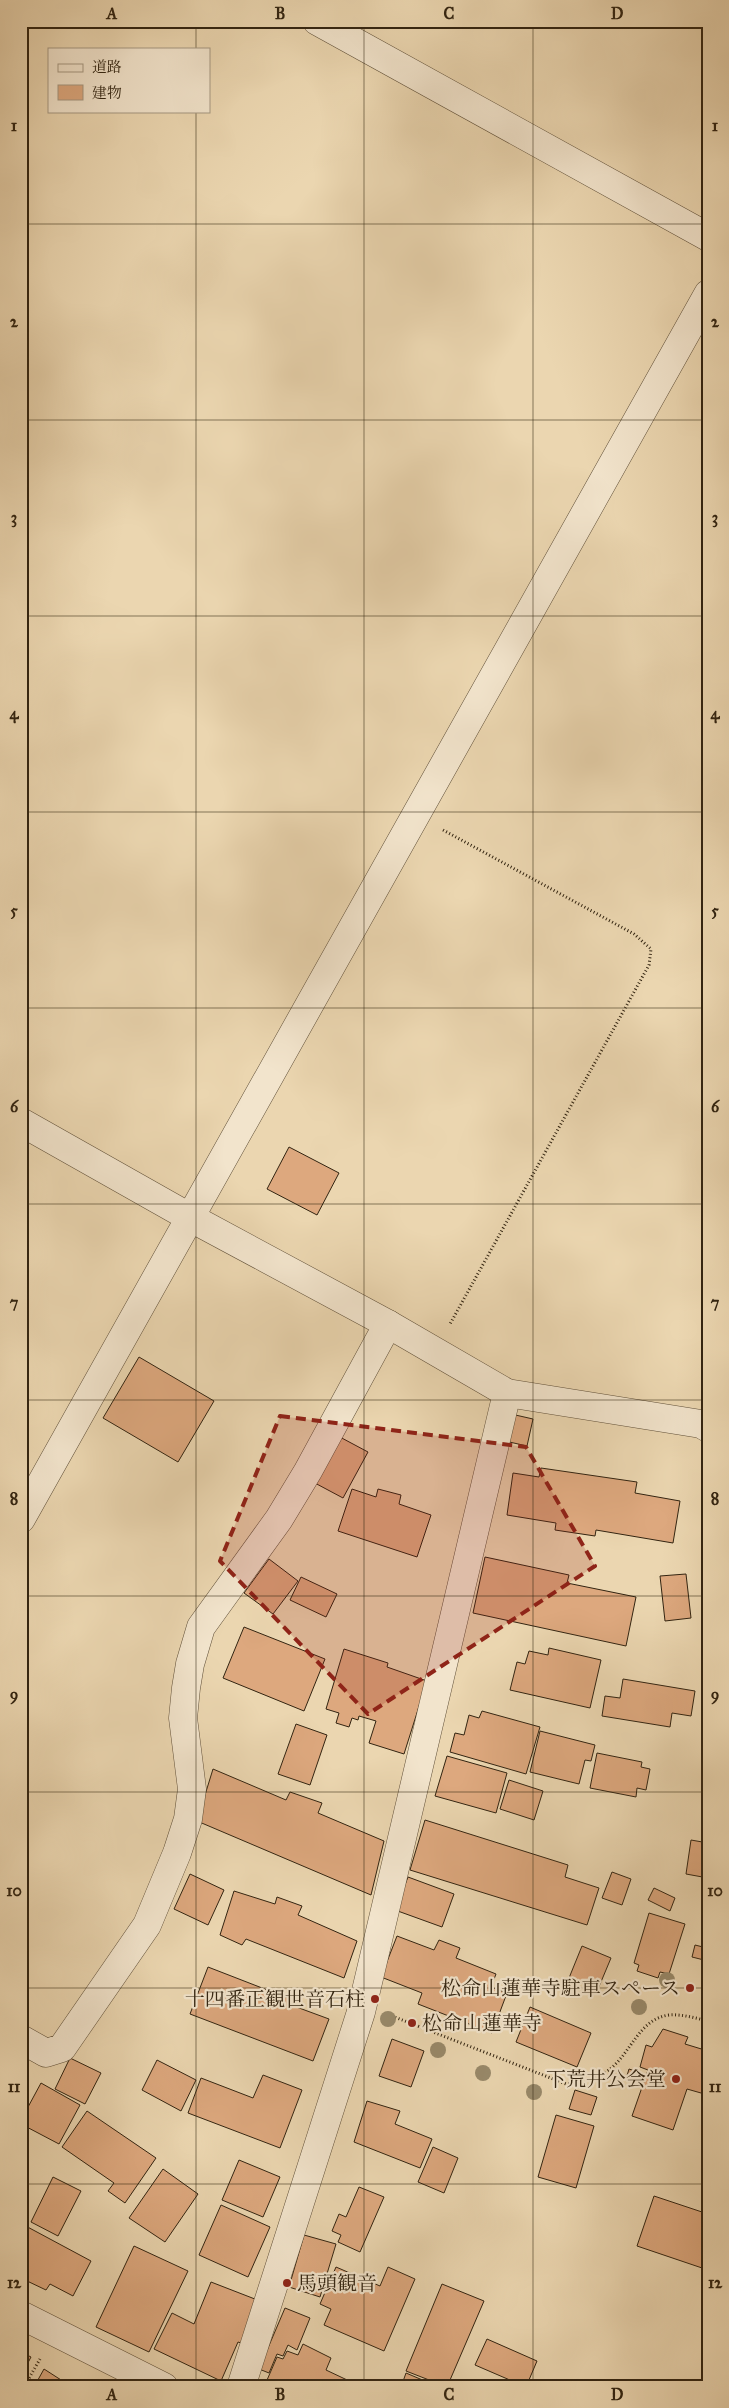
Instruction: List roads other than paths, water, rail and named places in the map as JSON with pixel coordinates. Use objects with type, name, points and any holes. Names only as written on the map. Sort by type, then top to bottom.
[{"type":"street","points":[[317,21],[708,237]]},
{"type":"street","points":[[21,1519],[708,294]]},
{"type":"street","points":[[21,1122],[191,1218],[388,1324],[507,1393],[701,1424],[708,1428]]},
{"type":"street","points":[[21,2039],[46,2053],[62,2048],[148,1925],[177,1854],[188,1819],[192,1789],[183,1718],[190,1664],[201,1627],[284,1511],[308,1471],[388,1324]]},
{"type":"street","points":[[241,2387],[363,2004],[507,1393]]},
{"type":"street","points":[[21,2315],[164,2387]]},
{"type":"place","name":"松命山蓮華寺駐車スペース","points":[[690,1988]]},
{"type":"place","name":"十四番正観世音石柱","points":[[375,1999]]},
{"type":"place","name":"松命山蓮華寺","points":[[412,2023]]},
{"type":"place","name":"下荒井公会堂","points":[[676,2079]]},
{"type":"place","name":"馬頭観音","points":[[287,2283]]}]
